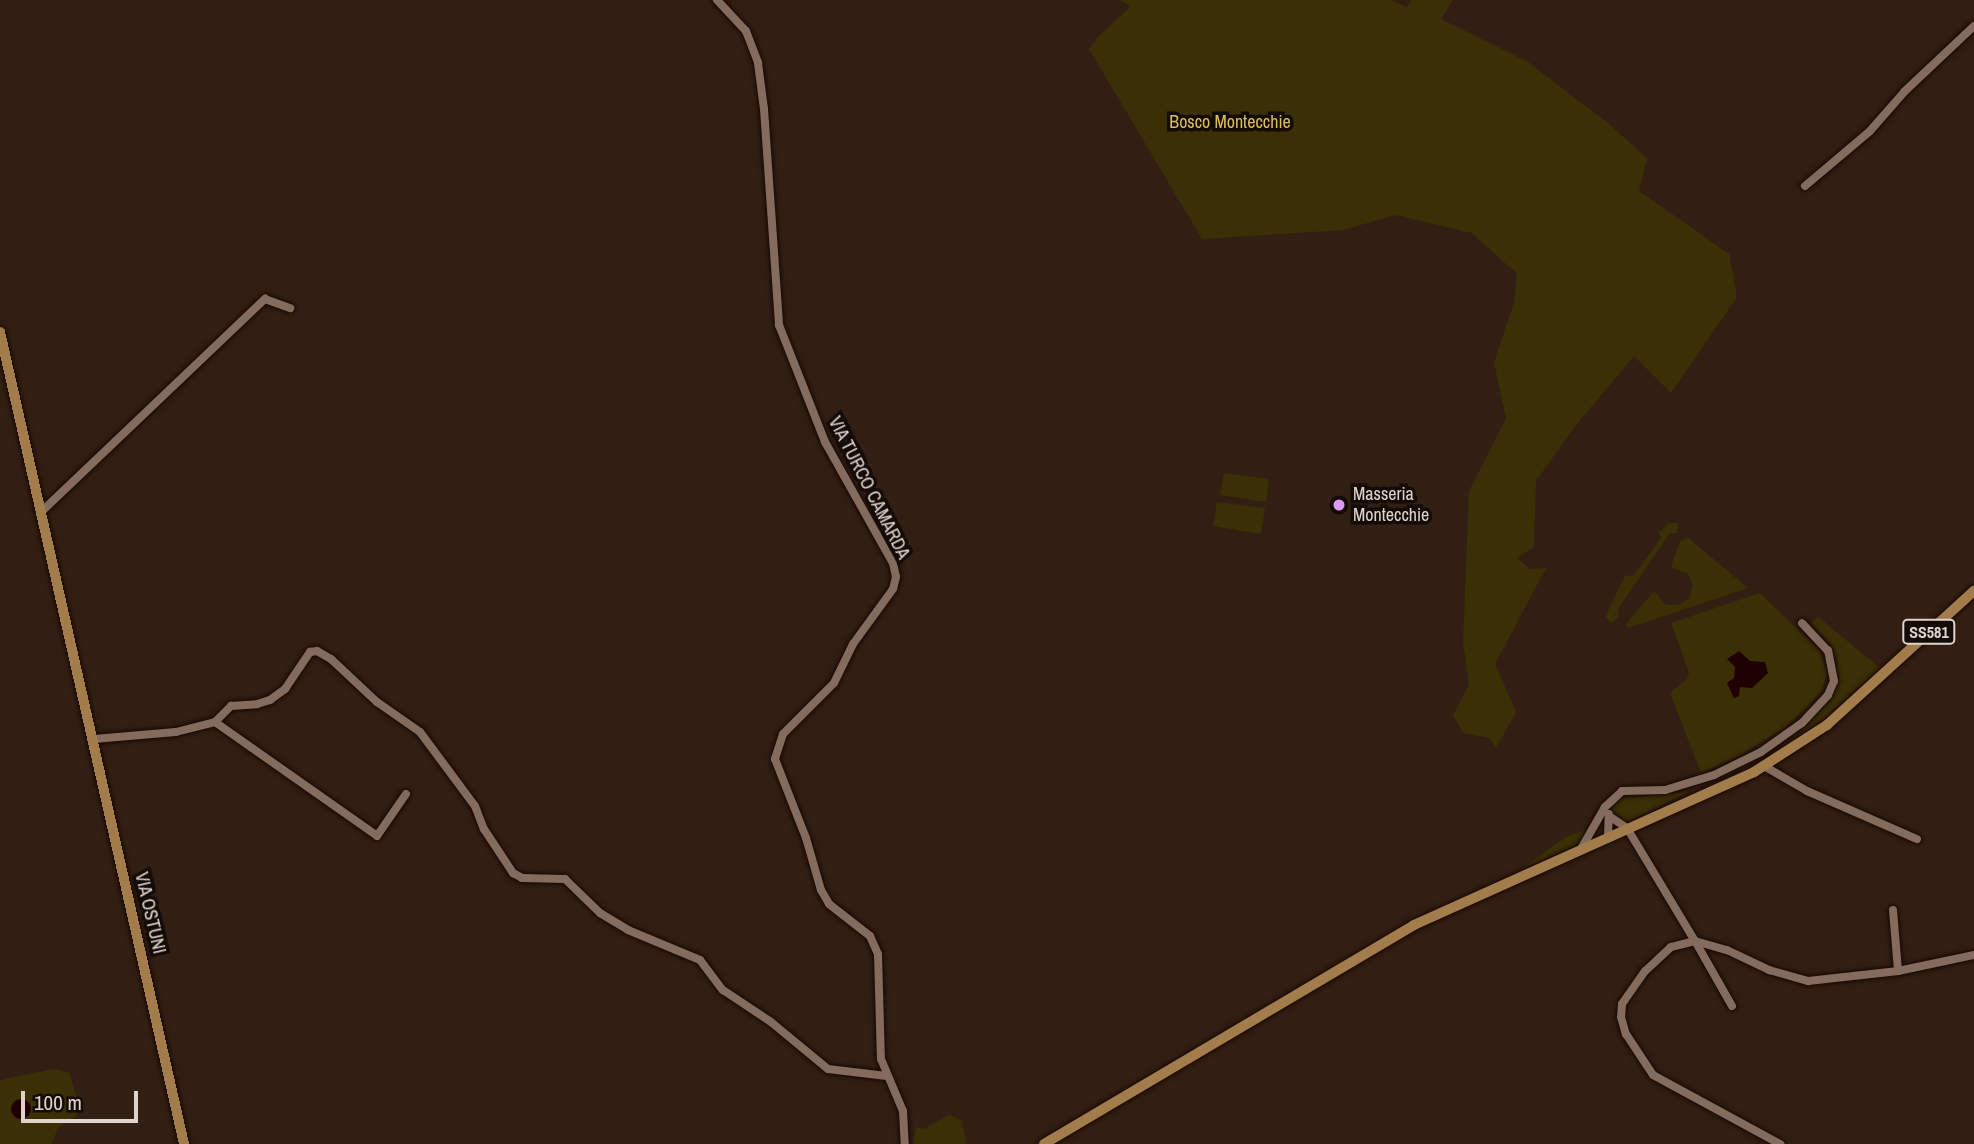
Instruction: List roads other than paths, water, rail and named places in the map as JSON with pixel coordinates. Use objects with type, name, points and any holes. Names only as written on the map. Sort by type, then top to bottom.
[{"type":"main road","name":"VIA OSTUNI","points":[[0,332],[87,706],[184,1144]]},
{"type":"main road","name":"SS581","points":[[1764,766],[1827,725],[1974,591]]},
{"type":"main road","points":[[1044,1144],[1414,925],[1764,766]]},
{"type":"main road","points":[[178,1144],[182,1128]]},
{"type":"street","name":"VIA TURCO CAMARDA","points":[[717,0],[746,31],[758,63],[764,109],[779,325],[825,442],[893,563],[896,577],[893,589],[853,644],[834,683],[783,734],[775,759],[806,838],[821,890],[829,904],[874,942],[880,977],[881,1059],[903,1111],[905,1144]]},
{"type":"street","points":[[1805,186],[1870,131],[1905,90],[1974,26]]},
{"type":"street","points":[[40,513],[265,299],[290,308]]},
{"type":"street","points":[[1581,849],[1606,806],[1622,791],[1665,790],[1714,775],[1771,746],[1802,723],[1828,695],[1834,681],[1828,651],[1802,622]]},
{"type":"street","points":[[94,739],[176,732],[215,722],[231,706],[270,700],[285,689],[310,652],[317,651],[331,659],[377,702],[420,732],[475,806],[484,829],[513,873],[523,877],[565,879],[600,913],[628,930],[700,960],[723,990],[771,1022],[828,1069],[887,1076]]},
{"type":"street","points":[[215,722],[377,836],[406,794]]},
{"type":"street","points":[[1764,766],[1807,790],[1917,839]]},
{"type":"street","points":[[1606,806],[1609,816],[1608,837]]},
{"type":"street","points":[[1609,816],[1627,828],[1732,1006]]},
{"type":"street","points":[[1598,823],[1608,837]]},
{"type":"street","points":[[1893,910],[1898,971]]},
{"type":"street","points":[[1780,1144],[1653,1075],[1626,1034],[1621,1017],[1622,1004],[1644,971],[1671,947],[1695,940],[1808,981],[1898,971],[1974,955]]},
{"type":"place","name":"Masseria Montecchie","points":[[1339,505]]},
{"type":"park label","name":"Bosco Montecchie","points":[[1230,122]]}]
